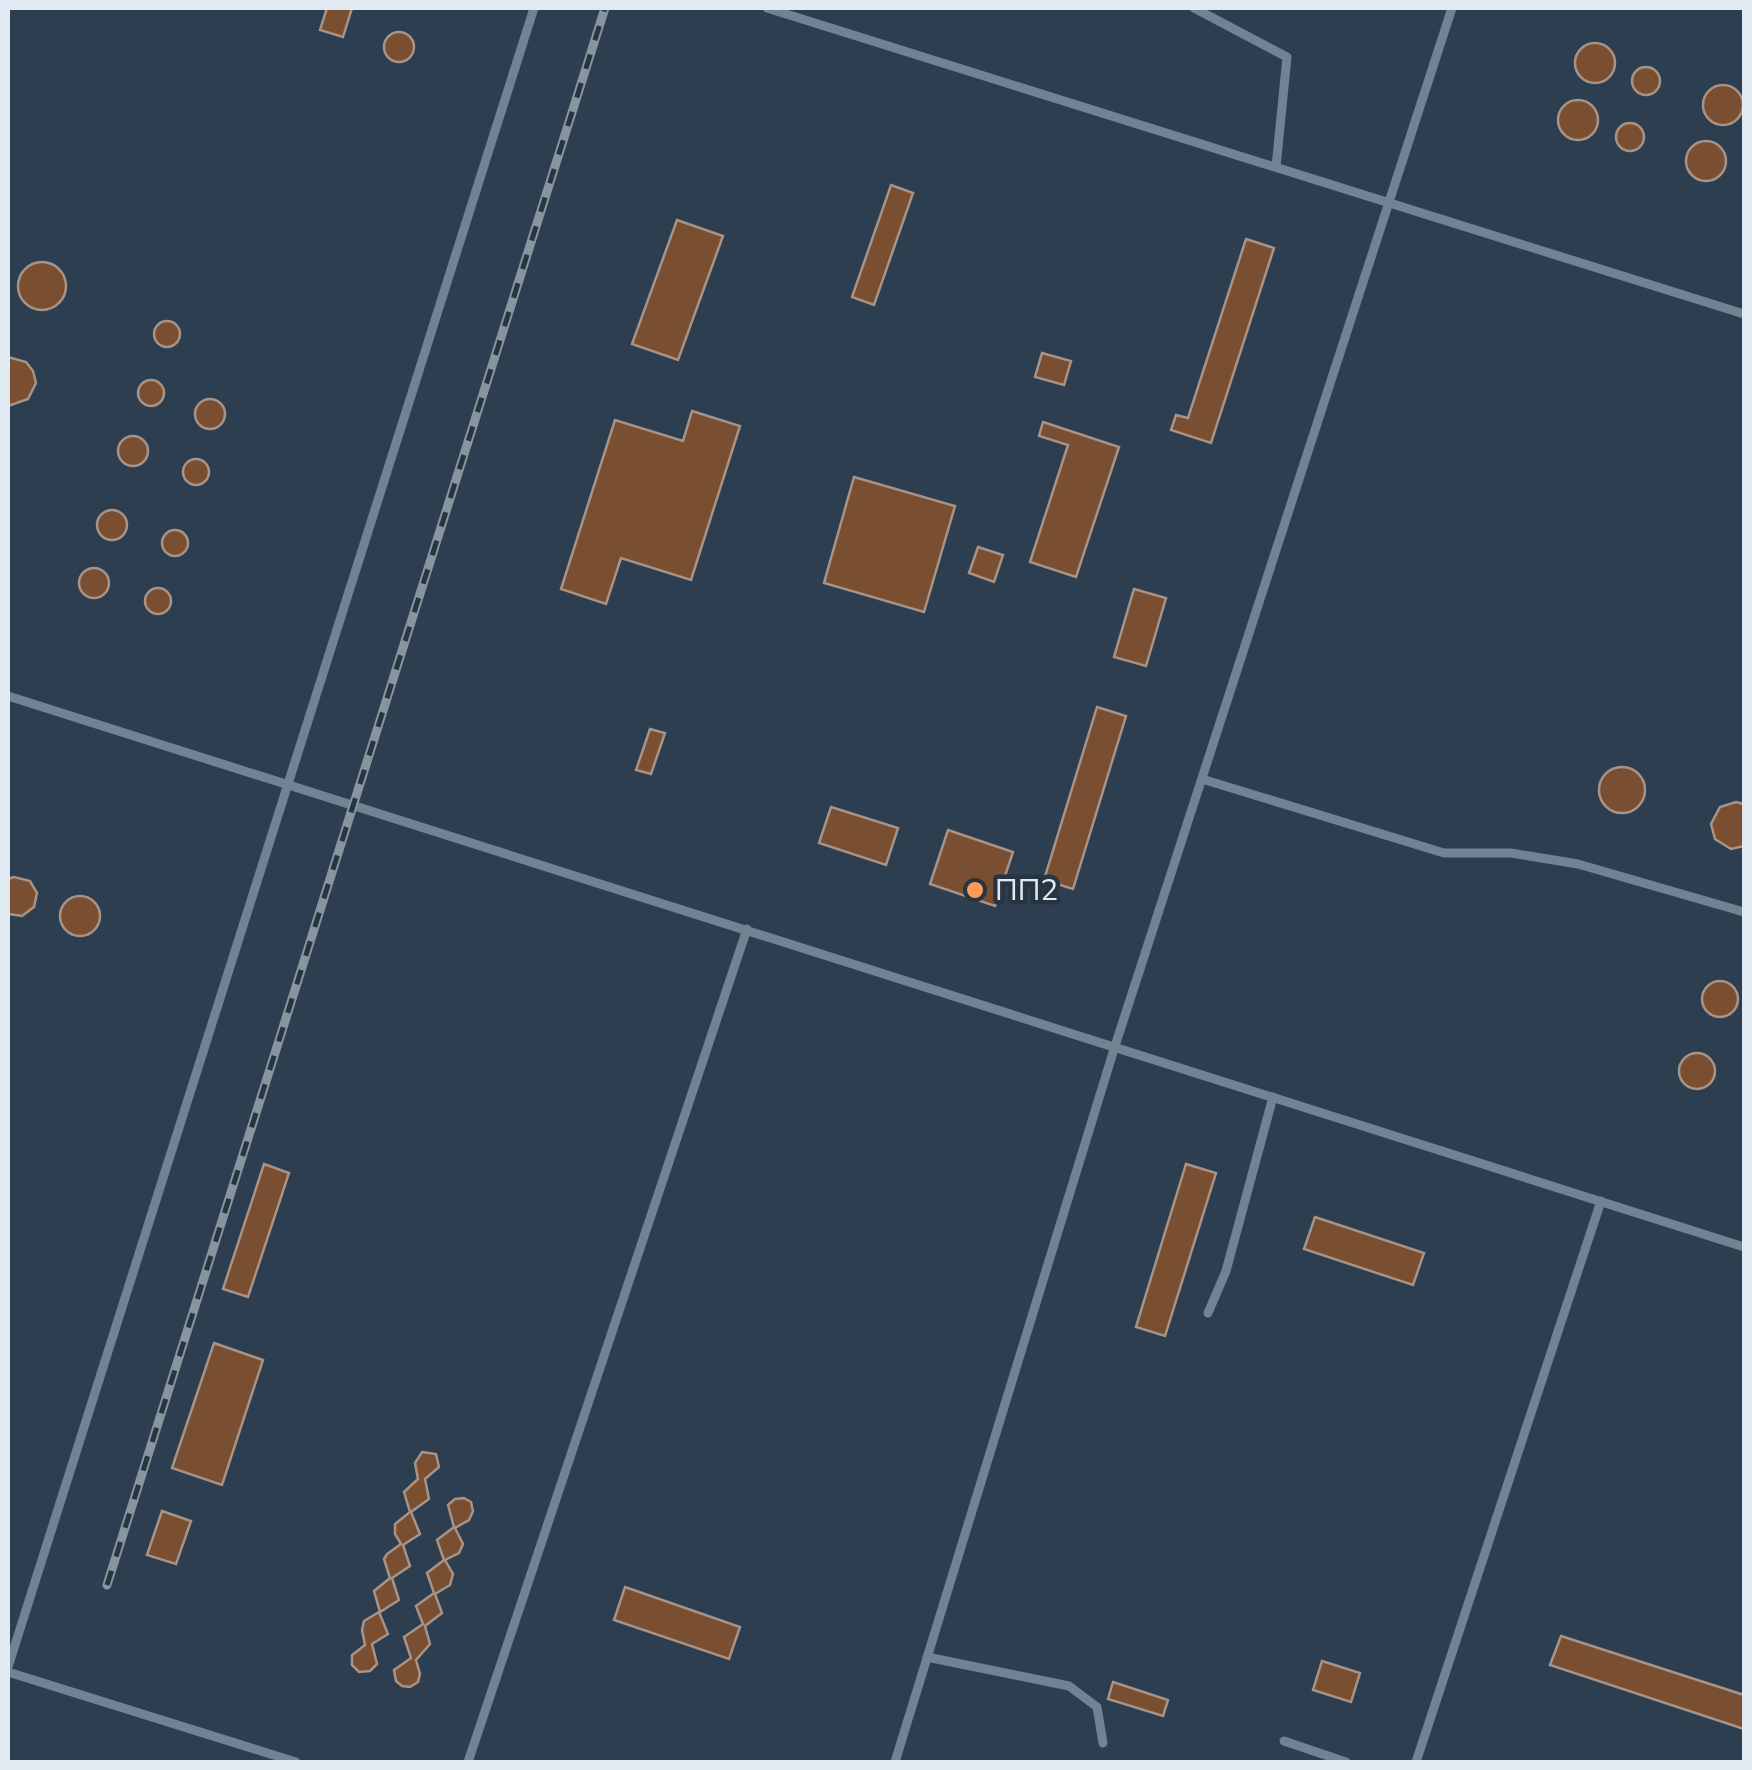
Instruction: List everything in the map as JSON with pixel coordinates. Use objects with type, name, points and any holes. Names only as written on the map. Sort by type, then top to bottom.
[{"type":"lane","points":[[296,1762],[8,1670],[534,8]]},
{"type":"lane","points":[[767,8],[1744,314]]},
{"type":"lane","points":[[1194,8],[1287,57],[1276,166]]},
{"type":"lane","points":[[895,1762],[1115,1046],[1452,8]]},
{"type":"lane","points":[[8,696],[1744,1247]]},
{"type":"lane","points":[[1202,780],[1444,853],[1511,853],[1578,864],[1744,912]]},
{"type":"lane","points":[[468,1762],[747,929]]},
{"type":"lane","points":[[1208,1313],[1226,1271],[1273,1096]]},
{"type":"lane","points":[[1416,1762],[1601,1202]]},
{"type":"lane","points":[[928,1657],[1068,1686],[1098,1706],[1102,1743]]},
{"type":"lane","points":[[1284,1741],[1346,1762]]},
{"type":"shaded area","points":[[8,8],[1744,8],[1744,1762],[8,1762]]},
{"type":"building","points":[[327,8],[352,8],[343,37],[320,30]]},
{"type":"building","points":[[399,32],[413,41],[414,47],[405,61],[399,62],[385,53],[384,47],[393,33]]},
{"type":"building","points":[[1595,43],[1609,49],[1615,63],[1609,77],[1595,83],[1581,77],[1575,63],[1581,49]]},
{"type":"building","points":[[1646,67],[1656,71],[1660,81],[1656,91],[1646,95],[1636,91],[1632,81],[1636,71]]},
{"type":"building","points":[[1723,85],[1737,91],[1743,105],[1737,119],[1723,125],[1709,119],[1703,105],[1709,91]]},
{"type":"building","points":[[1578,100],[1592,106],[1598,120],[1592,134],[1578,140],[1564,134],[1558,120],[1564,106]]},
{"type":"building","points":[[1630,123],[1640,127],[1644,137],[1640,147],[1630,151],[1620,147],[1616,137],[1620,127]]},
{"type":"building","points":[[1706,141],[1720,147],[1726,161],[1720,175],[1706,181],[1692,175],[1686,161],[1692,147]]},
{"type":"building","points":[[891,185],[913,193],[874,305],[852,297]]},
{"type":"building","points":[[677,220],[723,236],[678,360],[632,344]]},
{"type":"building","points":[[1246,239],[1274,248],[1211,443],[1171,430],[1176,415],[1188,418]]},
{"type":"building","points":[[42,262],[59,269],[66,286],[59,303],[42,310],[25,303],[18,286],[25,269]]},
{"type":"building","points":[[167,321],[176,325],[180,334],[176,343],[167,347],[158,343],[154,334],[158,325]]},
{"type":"building","points":[[1042,353],[1071,361],[1064,385],[1035,377]]},
{"type":"building","points":[[8,357],[26,362],[36,383],[28,399],[8,406]]},
{"type":"building","points":[[151,380],[160,384],[164,393],[160,402],[151,406],[142,402],[138,393],[142,384]]},
{"type":"building","points":[[210,399],[221,403],[225,414],[221,425],[210,429],[199,425],[195,414],[199,403]]},
{"type":"building","points":[[692,411],[740,426],[691,580],[621,558],[606,604],[561,589],[615,420],[683,441]]},
{"type":"building","points":[[1043,422],[1119,447],[1076,577],[1030,562],[1068,445],[1039,436]]},
{"type":"building","points":[[133,436],[144,440],[148,451],[144,462],[133,466],[122,462],[118,451],[122,440]]},
{"type":"building","points":[[196,459],[205,463],[209,472],[205,481],[196,485],[187,481],[183,472],[187,463]]},
{"type":"building","points":[[854,477],[955,506],[924,612],[824,583]]},
{"type":"building","points":[[112,510],[123,514],[127,525],[123,536],[112,540],[101,536],[97,525],[101,514]]},
{"type":"building","points":[[175,530],[184,534],[188,543],[184,552],[175,556],[166,552],[162,543],[166,534]]},
{"type":"building","points":[[978,547],[1003,555],[994,582],[969,573]]},
{"type":"building","points":[[94,568],[105,572],[109,583],[105,594],[94,598],[83,594],[79,583],[83,572]]},
{"type":"building","points":[[158,588],[167,592],[171,601],[167,610],[158,614],[149,610],[145,601],[149,592]]},
{"type":"building","points":[[1134,589],[1166,598],[1146,666],[1114,657]]},
{"type":"building","points":[[1097,707],[1126,716],[1073,889],[1044,880]]},
{"type":"building","points":[[650,729],[665,733],[651,774],[636,770]]},
{"type":"building","points":[[1622,767],[1639,773],[1645,790],[1639,807],[1622,813],[1605,807],[1599,790],[1605,773]]},
{"type":"building","points":[[1744,804],[1744,846],[1731,849],[1715,839],[1711,824],[1720,807]]},
{"type":"building","points":[[831,807],[898,828],[886,865],[819,843]]},
{"type":"building","points":[[948,830],[1013,852],[995,906],[930,884]]},
{"type":"building","points":[[8,879],[30,881],[37,893],[34,907],[22,916],[8,914]]},
{"type":"building","points":[[80,896],[94,902],[100,916],[94,930],[80,936],[66,930],[60,916],[66,902]]},
{"type":"building","points":[[1720,981],[1733,986],[1738,999],[1733,1012],[1720,1017],[1707,1012],[1702,999],[1707,986]]},
{"type":"building","points":[[1697,1053],[1710,1058],[1715,1071],[1710,1084],[1697,1089],[1684,1084],[1679,1071],[1684,1058]]},
{"type":"building","points":[[264,1164],[289,1173],[248,1297],[223,1289]]},
{"type":"building","points":[[1186,1164],[1216,1173],[1165,1336],[1136,1327]]},
{"type":"building","points":[[1315,1217],[1424,1253],[1413,1285],[1304,1249]]},
{"type":"building","points":[[214,1343],[263,1360],[222,1485],[172,1468]]},
{"type":"building","points":[[422,1452],[436,1454],[439,1467],[425,1479],[429,1499],[411,1512],[420,1534],[403,1545],[410,1566],[392,1578],[399,1600],[380,1612],[374,1591],[390,1578],[384,1559],[401,1544],[395,1524],[410,1512],[404,1492],[418,1479],[415,1463]]},
{"type":"building","points":[[464,1498],[471,1502],[473,1511],[469,1520],[455,1528],[463,1544],[459,1553],[445,1560],[453,1574],[450,1585],[435,1594],[442,1613],[425,1626],[430,1644],[416,1660],[418,1682],[402,1686],[396,1681],[394,1670],[411,1658],[404,1637],[423,1624],[416,1606],[434,1593],[427,1573],[444,1560],[437,1540],[454,1527],[448,1505]]},
{"type":"building","points":[[162,1511],[191,1521],[176,1564],[147,1555]]},
{"type":"building","points":[[625,1587],[740,1627],[729,1659],[614,1620]]},
{"type":"building","points":[[379,1612],[388,1634],[372,1644],[377,1664],[370,1671],[359,1672],[352,1665],[352,1655],[365,1645],[364,1621]]},
{"type":"building","points":[[1561,1636],[1744,1695],[1744,1729],[1550,1665]]},
{"type":"building","points":[[1322,1661],[1360,1673],[1351,1702],[1313,1690]]},
{"type":"building","points":[[1113,1682],[1168,1700],[1163,1716],[1108,1699]]},
{"type":"railway","points":[[107,1585],[605,8]]},
{"type":"place","name":"ПП2","points":[[975,890]]}]
